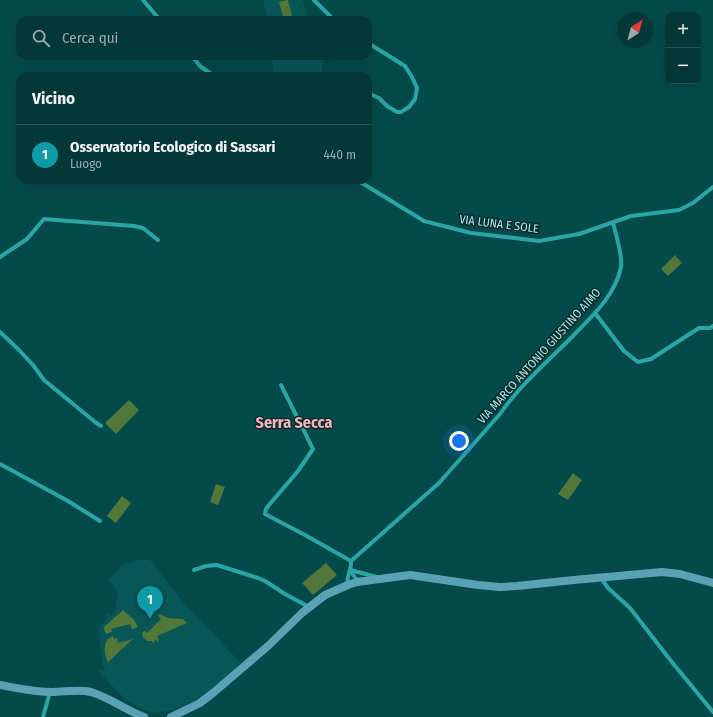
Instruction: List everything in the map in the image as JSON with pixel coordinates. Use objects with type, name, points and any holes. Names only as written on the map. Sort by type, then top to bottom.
[{"type":"main road","points":[[171,717],[200,703],[209,696],[268,646],[302,613],[325,595],[357,582],[410,575],[478,585],[517,586],[662,572],[680,574],[713,583]]},
{"type":"main road","points":[[0,685],[50,692],[78,690],[92,692],[144,717]]},
{"type":"street","points":[[143,0],[157,16]]},
{"type":"street","points":[[314,0],[330,16]]},
{"type":"street","points":[[372,45],[405,66],[417,88],[414,99],[409,107],[401,112],[397,112],[387,106],[379,98],[372,95]]},
{"type":"street","points":[[195,60],[200,66],[208,72]]},
{"type":"street","name":"VIA LUNA E SOLE","points":[[364,184],[424,221],[470,233],[539,240],[579,234],[631,216],[679,210],[693,203],[713,187]]},
{"type":"street","points":[[0,257],[27,239],[44,219],[134,226],[142,228],[158,240]]},
{"type":"street","name":"VIA MARCO ANTONIO GIUSTINO AIMO","points":[[351,561],[439,483],[500,414],[507,404],[596,313],[614,289],[622,266],[620,248],[613,223]]},
{"type":"street","points":[[596,313],[624,351],[638,362],[651,359],[699,328],[710,328],[713,326]]},
{"type":"street","points":[[0,332],[33,365],[44,380],[101,426]]},
{"type":"street","points":[[281,385],[313,449],[298,471],[269,504],[265,514],[351,561],[346,582],[348,585]]},
{"type":"street","points":[[0,464],[68,501],[100,521]]},
{"type":"street","points":[[194,570],[206,566],[217,565],[258,578],[309,607]]},
{"type":"street","points":[[350,570],[382,579]]},
{"type":"street","points":[[350,570],[357,582]]},
{"type":"street","points":[[600,578],[608,588],[630,608],[713,712]]},
{"type":"street","points":[[43,717],[50,692]]},
{"type":"shaded area","points":[[263,0],[302,0],[308,16],[267,16]]},
{"type":"shaded area","points":[[272,60],[324,60],[321,72],[273,72]]},
{"type":"shaded area","points":[[143,559],[150,560],[182,601],[242,664],[200,699],[172,710],[155,713],[146,711],[125,699],[98,671],[101,669],[103,671],[106,669],[103,666],[99,631],[101,625],[107,619],[105,616],[108,613],[110,616],[115,611],[118,593],[109,579],[122,565]]},
{"type":"green space","points":[[288,0],[292,16],[283,16],[279,2]]},
{"type":"green space","points":[[675,255],[682,263],[668,276],[661,269]]},
{"type":"green space","points":[[129,400],[139,410],[116,434],[105,423]]},
{"type":"green space","points":[[573,473],[582,480],[568,500],[558,494]]},
{"type":"green space","points":[[216,484],[225,487],[218,505],[210,502]]},
{"type":"green space","points":[[122,496],[131,503],[116,523],[107,516]]},
{"type":"green space","points":[[326,563],[337,575],[313,595],[302,583]]},
{"type":"green space","points":[[123,610],[134,620],[138,627],[132,629],[130,624],[111,629],[112,632],[106,634],[104,627]]},
{"type":"green space","points":[[160,614],[168,618],[183,619],[187,623],[157,636],[159,640],[157,643],[156,640],[154,643],[147,641],[143,637],[142,632],[145,631],[147,633],[161,619],[158,615]]},
{"type":"green space","points":[[113,636],[114,639],[117,638],[118,643],[133,639],[108,662],[105,647],[107,640]]},
{"type":"place","name":"Osservatorio Ecologico di Sassari","points":[[150,619]]},
{"type":"district","name":"Serra Secca","points":[[294,422]]}]
